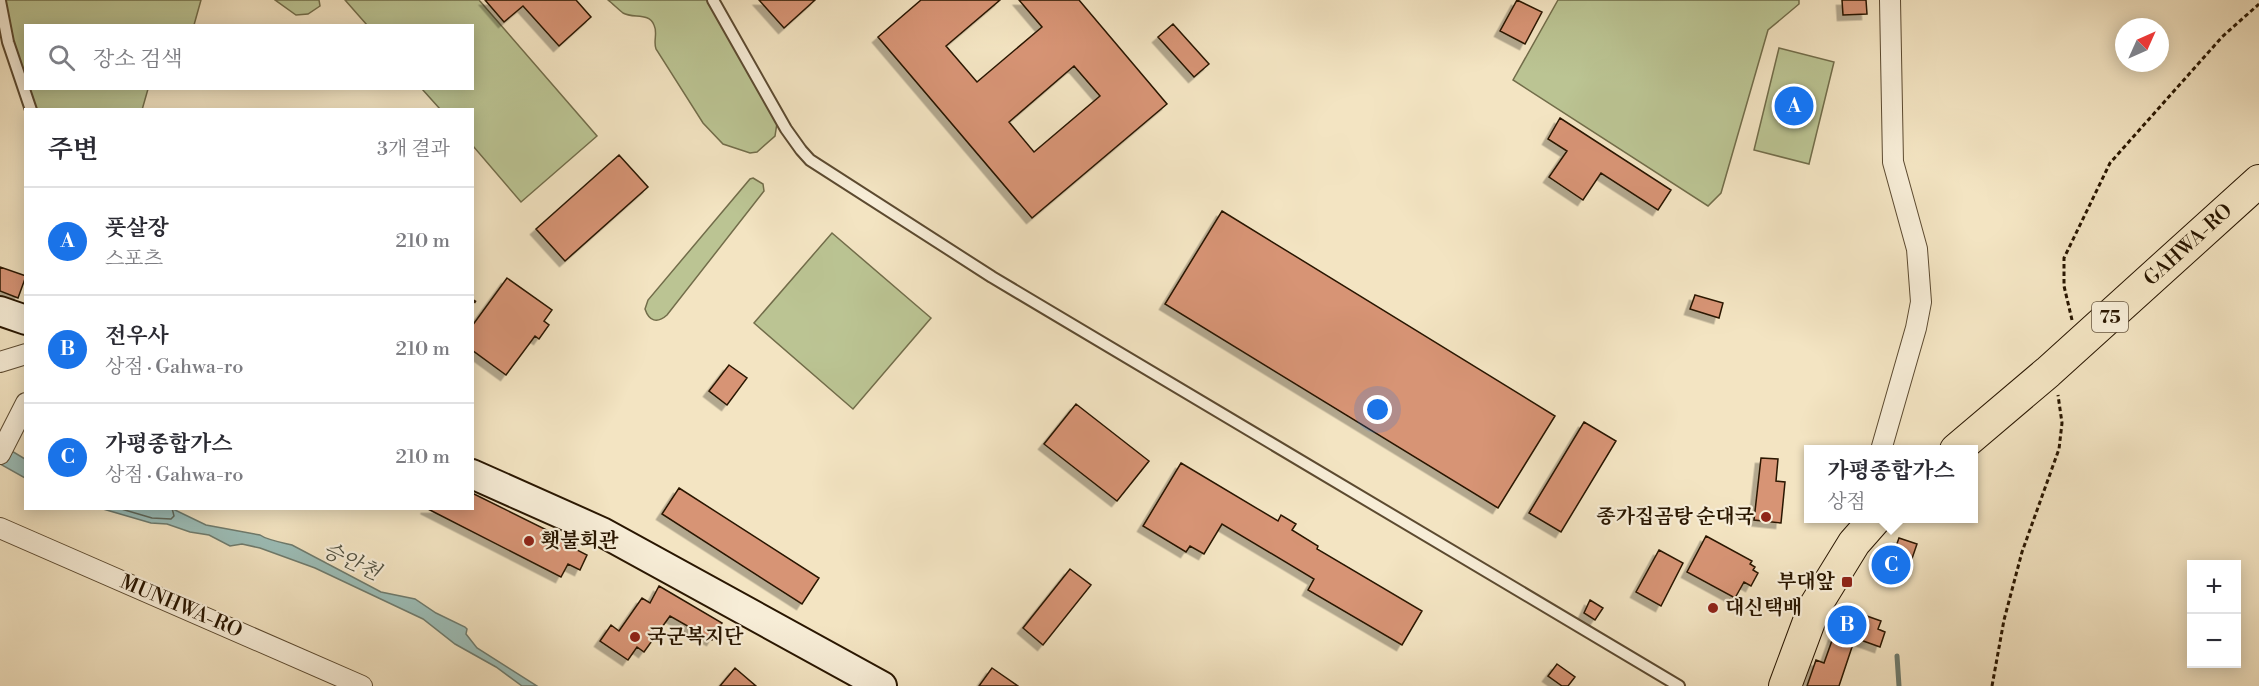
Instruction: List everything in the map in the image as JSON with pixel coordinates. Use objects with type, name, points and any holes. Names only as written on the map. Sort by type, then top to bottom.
[{"type":"main road","name":"GAHWA-RO","points":[[1962,445],[2048,372],[2259,181]]},
{"type":"main road","points":[[1785,686],[1814,608],[1858,531]]},
{"type":"street","points":[[1882,445],[1921,302],[1917,249],[1893,162],[1890,0]]},
{"type":"street","points":[[0,311],[24,319]]},
{"type":"street","points":[[0,362],[24,355]]},
{"type":"street","points":[[0,454],[24,406]]},
{"type":"street","points":[[474,475],[602,532],[882,686]]},
{"type":"street","name":"MUNHWA-RO","points":[[0,528],[362,686]]},
{"type":"lane","points":[[713,0],[786,129],[810,160],[992,278],[1679,686]]},
{"type":"lane","points":[[0,1],[8,42],[24,89]]},
{"type":"lane","points":[[24,90],[30,108]]},
{"type":"path","points":[[2074,348],[2072,323],[2064,286],[2064,258],[2110,163],[2222,37],[2259,4]]},
{"type":"path","points":[[1992,686],[2004,620],[2022,552],[2061,443],[2062,423],[2059,396],[2048,372]]},
{"type":"green space","points":[[5,0],[201,0],[194,24],[24,24],[24,75],[13,39]]},
{"type":"green space","points":[[275,0],[319,0],[320,6],[308,14],[296,15]]},
{"type":"green space","points":[[345,0],[479,0],[597,136],[521,202],[474,147],[474,108],[439,108],[423,90],[474,90],[474,24],[366,24]]},
{"type":"green space","points":[[608,0],[707,0],[777,123],[775,136],[757,152],[750,153],[723,144],[703,123],[656,49],[656,34],[652,21],[645,17],[627,15]]},
{"type":"green space","points":[[1558,0],[1799,0],[1799,4],[1768,30],[1721,193],[1708,206],[1513,80]]},
{"type":"green space","points":[[1779,48],[1834,62],[1809,164],[1754,150]]},
{"type":"green space","points":[[29,90],[148,90],[143,108],[36,108]]},
{"type":"green space","points":[[753,178],[763,184],[764,191],[667,315],[660,320],[651,319],[645,309],[648,300]]},
{"type":"green space","points":[[832,233],[931,318],[853,409],[754,323]]},
{"type":"water","points":[[0,444],[24,458],[24,477],[0,464]]},
{"type":"water","points":[[106,510],[175,510],[206,525],[260,535],[292,545],[381,592],[415,599],[436,613],[465,627],[466,634],[477,648],[537,686],[522,686],[496,667],[455,644],[423,619],[315,568],[260,548],[242,544],[230,546],[209,535],[190,532],[167,524],[151,523]]},
{"type":"building","points":[[485,0],[576,0],[591,17],[559,46],[523,6],[504,22]]},
{"type":"building","points":[[759,0],[815,0],[784,28]]},
{"type":"building","points":[[921,0],[1000,0],[946,46],[977,82],[1042,27],[1019,0],[1079,0],[1167,104],[1032,218],[878,37]],"holes":[[[1074,66],[1100,96],[1034,152],[1009,122]]]},
{"type":"building","points":[[1517,0],[1542,12],[1525,44],[1500,31]]},
{"type":"building","points":[[1842,0],[1866,0],[1867,14],[1843,15]]},
{"type":"building","points":[[1173,24],[1209,64],[1194,77],[1158,37]]},
{"type":"building","points":[[1560,118],[1671,190],[1658,210],[1601,173],[1583,200],[1549,177],[1567,151],[1548,139]]},
{"type":"building","points":[[619,155],[648,187],[565,261],[536,229]]},
{"type":"building","points":[[1222,211],[1555,416],[1498,508],[1165,304]]},
{"type":"building","points":[[0,267],[24,275],[18,298],[0,291]]},
{"type":"building","points":[[507,278],[552,310],[544,321],[549,325],[539,339],[535,336],[506,375],[474,351],[474,323]]},
{"type":"building","points":[[1695,295],[1723,303],[1719,318],[1690,309]]},
{"type":"building","points":[[729,365],[747,378],[727,405],[709,391]]},
{"type":"building","points":[[1076,404],[1149,461],[1117,501],[1044,444]]},
{"type":"building","points":[[1584,422],[1616,441],[1561,532],[1529,513]]},
{"type":"building","points":[[1761,458],[1778,459],[1776,481],[1785,482],[1781,523],[1754,520]]},
{"type":"building","points":[[1181,463],[1278,521],[1281,515],[1296,524],[1292,530],[1318,546],[1317,549],[1422,611],[1402,645],[1308,590],[1314,579],[1222,524],[1204,554],[1190,546],[1186,552],[1143,526]]},
{"type":"building","points":[[679,488],[819,578],[802,604],[662,514]]},
{"type":"building","name":"횃불회관","points":[[474,494],[577,545],[575,549],[587,555],[580,570],[568,564],[561,577],[430,510],[474,510]]},
{"type":"building","points":[[1706,536],[1752,561],[1750,564],[1755,567],[1753,570],[1758,573],[1751,586],[1744,582],[1735,598],[1687,572]]},
{"type":"building","points":[[1899,538],[1917,544],[1907,573],[1883,565],[1889,547],[1895,549]]},
{"type":"building","points":[[1659,550],[1683,563],[1661,606],[1636,592]]},
{"type":"building","points":[[1070,569],[1091,585],[1043,645],[1023,628]]},
{"type":"building","points":[[659,586],[722,623],[712,640],[670,616],[644,652],[637,647],[628,660],[600,641],[611,625],[619,631],[642,598],[650,603]]},
{"type":"building","points":[[1590,600],[1603,608],[1595,620],[1584,613]]},
{"type":"building","points":[[1847,609],[1881,621],[1878,629],[1885,632],[1880,647],[1855,638],[1839,686],[1807,686],[1816,660],[1824,663]]},
{"type":"building","points":[[1557,664],[1575,677],[1568,686],[1562,686],[1548,676]]},
{"type":"building","points":[[735,668],[756,686],[720,686]]},
{"type":"building","points":[[992,668],[1018,686],[979,686]]},
{"type":"waterway","points":[[1897,656],[1899,686]]},
{"type":"place","name":"풋살장","points":[[1794,106]]},
{"type":"place","name":"종가집곰탕 순대국","points":[[1766,517]]},
{"type":"place","name":"횃불회관","points":[[529,541]]},
{"type":"place","name":"가평종합가스","points":[[1891,565]]},
{"type":"place","name":"부대앞","points":[[1847,582]]},
{"type":"place","name":"대신택배","points":[[1713,608]]},
{"type":"place","name":"전우사","points":[[1847,625]]},
{"type":"place","name":"국군복지단","points":[[635,637]]},
{"type":"water label","name":"승안천","points":[[351,562]]}]
